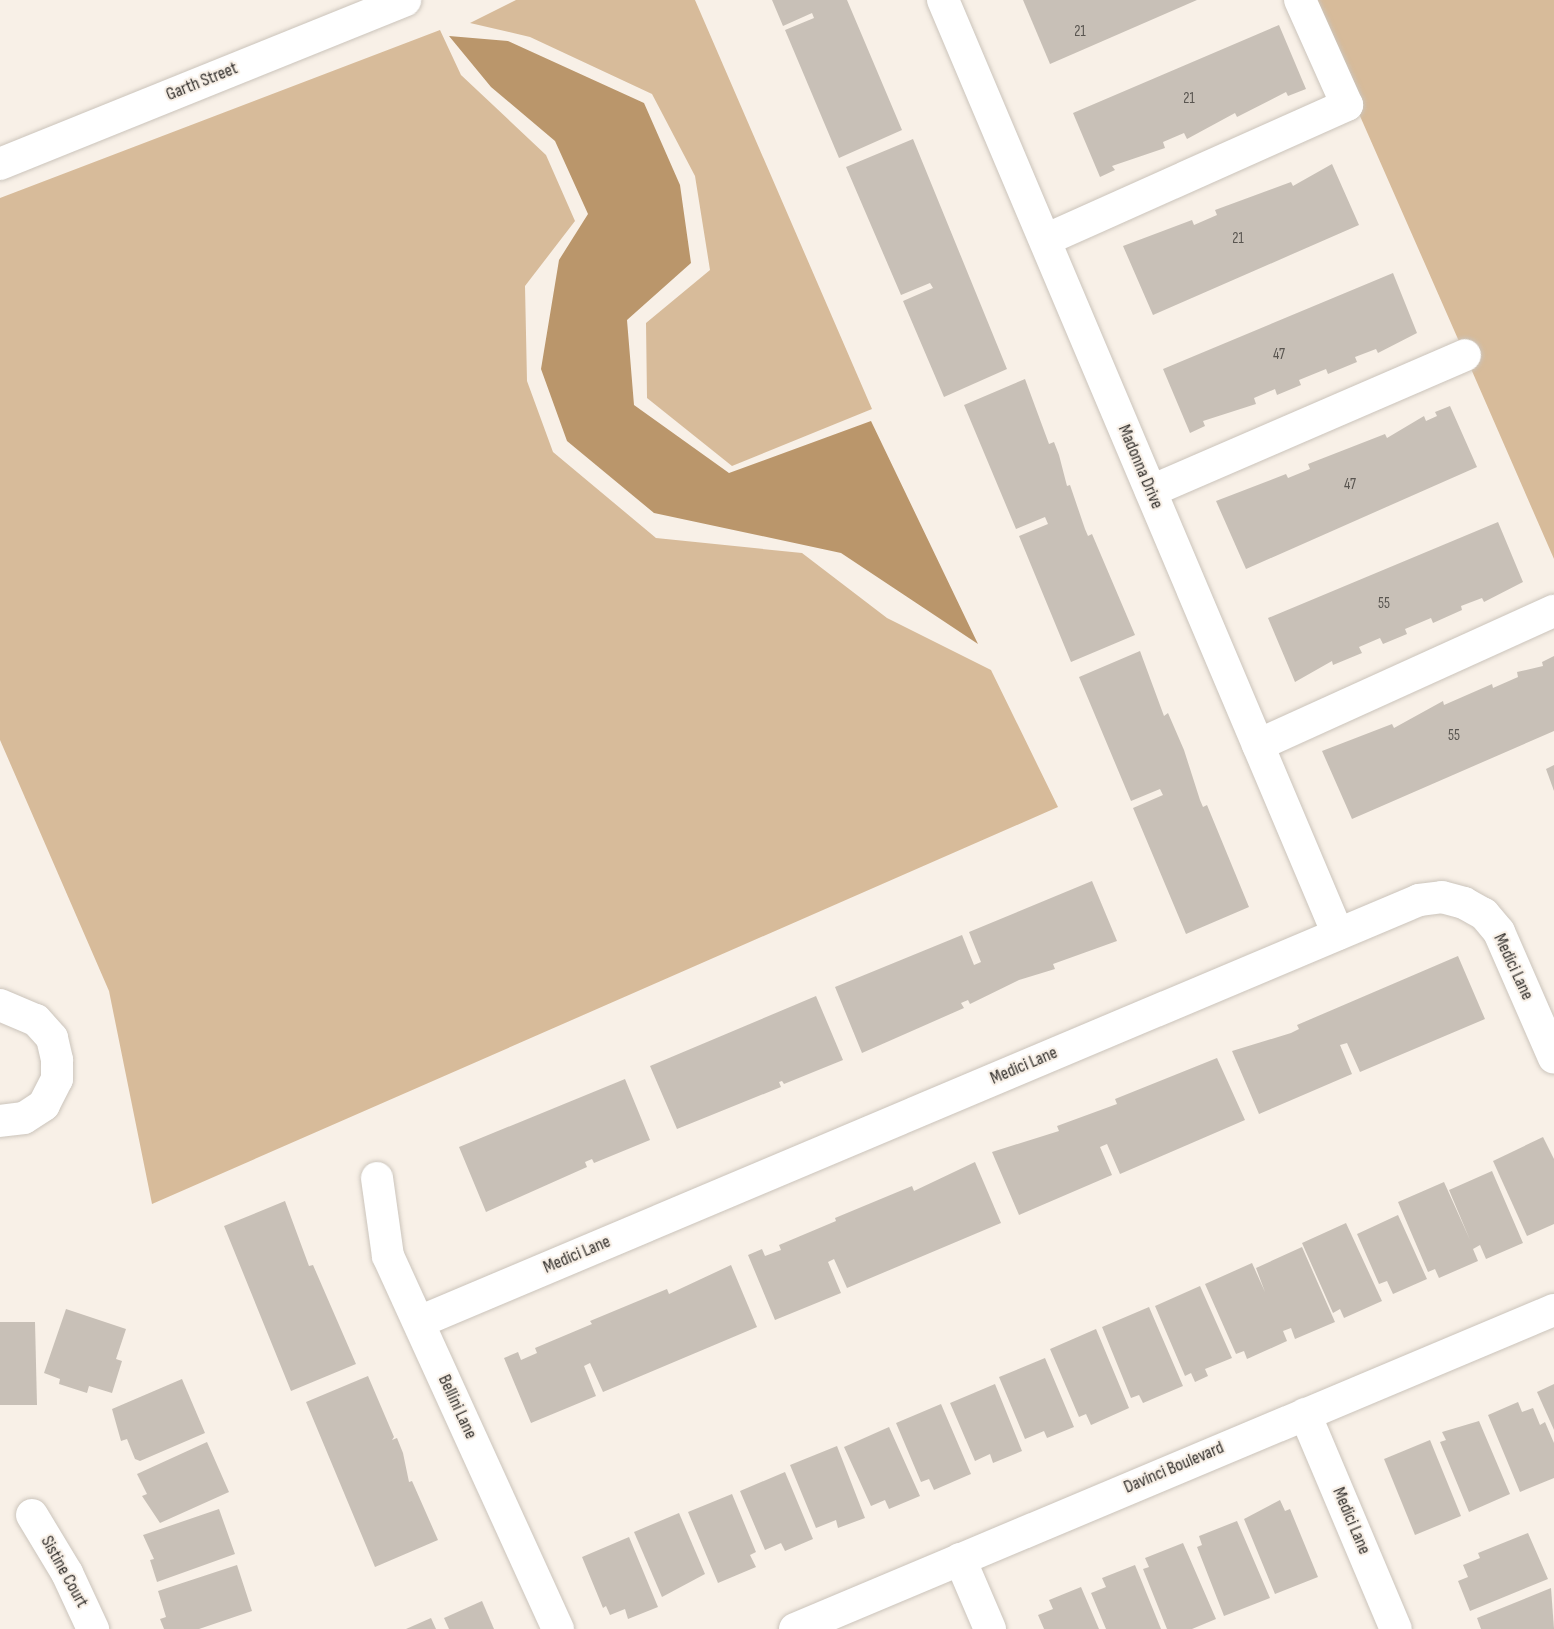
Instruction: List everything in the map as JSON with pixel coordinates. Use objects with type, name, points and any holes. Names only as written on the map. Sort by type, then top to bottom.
[{"type":"street","name":"Garth Street","points":[[0,164],[405,0]]},
{"type":"street","name":"Madonna Drive","points":[[943,0],[1338,934]]},
{"type":"street","points":[[1045,240],[1347,105],[1300,0]]},
{"type":"street","points":[[1151,491],[1465,355]]},
{"type":"street","points":[[1258,745],[1554,611]]},
{"type":"street","name":"Medici Lane","points":[[418,1322],[1419,900],[1442,897],[1464,903],[1484,914],[1499,932],[1554,1058]]},
{"type":"street","points":[[0,1005],[36,1020],[52,1038],[57,1060],[57,1079],[44,1105],[24,1118],[0,1121]]},
{"type":"street","name":"Bellini Lane","points":[[377,1178],[388,1256],[558,1629]]},
{"type":"street","name":"Davinci Boulevard","points":[[795,1629],[1554,1310]]},
{"type":"street","name":"Medici Lane","points":[[1305,1414],[1396,1629]]},
{"type":"street","name":"Sistine Court","points":[[32,1515],[67,1573],[93,1629]]},
{"type":"street","points":[[960,1559],[990,1629]]},
{"type":"shaded area","points":[[516,0],[695,0],[872,409],[732,466],[647,398],[646,323],[710,270],[695,176],[652,94],[530,37],[470,23]]},
{"type":"shaded area","points":[[1309,0],[1554,0],[1554,559],[1465,355]]},
{"type":"shaded area","points":[[440,30],[461,75],[546,155],[575,221],[525,286],[527,381],[553,452],[656,538],[802,553],[887,618],[991,670],[1058,807],[152,1204],[109,991],[0,740],[0,198]]},
{"type":"shaded area","points":[[449,36],[508,41],[644,103],[680,185],[691,263],[627,320],[634,405],[729,473],[871,421],[978,644],[841,553],[654,513],[567,441],[541,369],[559,260],[588,214],[555,141],[491,87]]},
{"type":"building","points":[[772,0],[847,0],[902,130],[839,158],[785,30],[814,18],[812,13],[783,26]]},
{"type":"building","points":[[1023,0],[1197,0],[1050,64]]},
{"type":"building","points":[[1279,25],[1306,89],[1288,96],[1286,92],[1237,117],[1235,113],[1187,139],[1184,133],[1163,142],[1165,148],[1112,166],[1115,170],[1100,177],[1073,113]]},
{"type":"building","points":[[913,139],[1007,369],[944,397],[903,301],[933,288],[930,283],[901,295],[846,167]]},
{"type":"building","points":[[1332,164],[1359,225],[1153,315],[1123,246],[1192,220],[1194,225],[1217,215],[1215,210],[1291,182],[1293,186]]},
{"type":"building","points":[[1393,273],[1417,333],[1378,353],[1376,349],[1355,357],[1357,362],[1328,374],[1326,369],[1299,380],[1301,385],[1277,395],[1275,389],[1254,398],[1256,404],[1203,421],[1205,426],[1190,433],[1163,369]]},
{"type":"building","points":[[1025,379],[1049,444],[1054,442],[1067,486],[1070,485],[1088,536],[1092,534],[1135,635],[1071,662],[1019,536],[1048,524],[1045,517],[1016,529],[964,405]]},
{"type":"building","points":[[1450,406],[1477,467],[1246,569],[1216,501],[1286,474],[1288,478],[1310,469],[1308,464],[1385,434],[1387,438],[1424,416],[1426,421],[1437,416],[1435,412]]},
{"type":"building","points":[[1498,522],[1523,582],[1484,602],[1482,598],[1461,606],[1462,610],[1433,623],[1431,618],[1405,629],[1407,634],[1383,644],[1380,638],[1359,647],[1362,653],[1333,665],[1332,661],[1295,682],[1268,618]]},
{"type":"building","points":[[1140,651],[1164,716],[1168,713],[1184,750],[1200,800],[1203,807],[1207,805],[1249,907],[1186,934],[1133,808],[1163,795],[1160,789],[1131,801],[1079,677]]},
{"type":"building","points":[[1554,656],[1554,731],[1352,819],[1322,751],[1392,724],[1394,728],[1443,701],[1444,705],[1492,684],[1493,688],[1518,677],[1517,672],[1543,666],[1542,662]]},
{"type":"building","points":[[1554,765],[1554,791],[1546,769]]},
{"type":"building","points":[[1092,881],[1117,941],[1053,964],[1055,969],[1019,980],[970,1004],[968,1000],[961,1003],[964,1008],[862,1053],[835,987],[962,935],[974,965],[981,962],[969,932]]},
{"type":"building","points":[[1458,956],[1485,1019],[1360,1072],[1347,1043],[1340,1045],[1352,1074],[1259,1114],[1232,1051],[1291,1033],[1299,1029],[1297,1025]]},
{"type":"building","points":[[816,996],[843,1060],[784,1084],[782,1081],[779,1082],[781,1087],[677,1129],[650,1066]]},
{"type":"building","points":[[1217,1058],[1245,1120],[1120,1174],[1107,1144],[1100,1147],[1112,1175],[1019,1215],[992,1152],[1059,1131],[1057,1126],[1117,1104],[1115,1099]]},
{"type":"building","points":[[625,1079],[650,1140],[594,1163],[592,1159],[585,1162],[587,1167],[486,1212],[459,1147]]},
{"type":"building","points":[[1543,1137],[1554,1159],[1554,1224],[1527,1236],[1493,1161]]},
{"type":"building","points":[[975,1162],[1001,1223],[847,1288],[834,1259],[828,1262],[841,1293],[775,1320],[748,1255],[762,1249],[765,1256],[781,1250],[779,1245],[836,1221],[835,1218],[912,1186],[914,1191]]},
{"type":"building","points":[[1492,1171],[1523,1243],[1486,1259],[1480,1245],[1473,1249],[1478,1261],[1439,1278],[1435,1269],[1428,1272],[1398,1202],[1444,1182],[1470,1240],[1449,1190]]},
{"type":"building","points":[[285,1201],[309,1266],[313,1265],[356,1364],[291,1391],[224,1226]]},
{"type":"building","points":[[1398,1215],[1427,1279],[1393,1294],[1387,1281],[1379,1284],[1357,1234]]},
{"type":"building","points":[[1346,1223],[1382,1301],[1344,1318],[1340,1309],[1333,1313],[1302,1243]]},
{"type":"building","points":[[1302,1247],[1335,1322],[1295,1339],[1291,1328],[1283,1331],[1287,1341],[1247,1359],[1244,1351],[1236,1354],[1205,1284],[1252,1263],[1265,1292],[1256,1268]]},
{"type":"building","points":[[731,1265],[757,1327],[603,1392],[590,1363],[584,1366],[596,1396],[531,1423],[504,1358],[518,1352],[521,1360],[537,1353],[535,1348],[592,1324],[590,1321],[667,1289],[669,1294]]},
{"type":"building","points":[[1200,1286],[1232,1358],[1205,1369],[1208,1376],[1195,1382],[1191,1373],[1185,1376],[1155,1306]]},
{"type":"building","points":[[1149,1307],[1183,1386],[1143,1403],[1139,1395],[1131,1398],[1102,1327]]},
{"type":"building","points":[[66,1309],[126,1329],[116,1359],[122,1361],[112,1393],[89,1386],[87,1393],[59,1384],[60,1379],[44,1373]]},
{"type":"building","points":[[0,1322],[35,1322],[37,1405],[0,1405]]},
{"type":"building","points":[[1096,1329],[1129,1408],[1091,1425],[1086,1414],[1079,1417],[1050,1349]]},
{"type":"building","points":[[1045,1358],[1074,1427],[1047,1438],[1044,1431],[1025,1439],[999,1377]]},
{"type":"building","points":[[368,1376],[394,1437],[392,1440],[397,1438],[403,1453],[409,1482],[412,1481],[438,1540],[375,1567],[306,1402]]},
{"type":"building","points":[[182,1379],[205,1433],[140,1461],[135,1459],[127,1439],[121,1441],[112,1409]]},
{"type":"building","points":[[995,1384],[1022,1451],[993,1463],[990,1454],[975,1461],[950,1403]]},
{"type":"building","points":[[1554,1384],[1554,1430],[1537,1392]]},
{"type":"building","points":[[1518,1402],[1522,1412],[1533,1408],[1540,1425],[1545,1422],[1554,1443],[1554,1478],[1520,1492],[1488,1415]]},
{"type":"building","points":[[941,1404],[971,1474],[934,1490],[929,1479],[921,1482],[896,1423]]},
{"type":"building","points":[[1479,1421],[1510,1494],[1469,1512],[1440,1442],[1446,1440],[1442,1432]]},
{"type":"building","points":[[889,1427],[920,1496],[889,1509],[885,1500],[871,1506],[844,1447]]},
{"type":"building","points":[[1430,1440],[1461,1516],[1415,1535],[1384,1459]]},
{"type":"building","points":[[207,1442],[229,1492],[160,1523],[142,1496],[147,1494],[137,1474]]},
{"type":"building","points":[[837,1446],[865,1518],[838,1528],[836,1520],[816,1528],[790,1465]]},
{"type":"building","points":[[785,1472],[813,1539],[785,1551],[781,1543],[765,1550],[740,1491]]},
{"type":"building","points":[[732,1494],[756,1552],[750,1555],[756,1567],[718,1583],[688,1512]]},
{"type":"building","points":[[1280,1500],[1285,1511],[1290,1509],[1318,1577],[1275,1594],[1244,1519]]},
{"type":"building","points":[[219,1509],[235,1554],[157,1582],[150,1560],[154,1559],[143,1535]]},
{"type":"building","points":[[679,1513],[705,1574],[662,1597],[634,1532]]},
{"type":"building","points":[[1237,1521],[1270,1598],[1224,1616],[1197,1547],[1202,1545],[1199,1536]]},
{"type":"building","points":[[1528,1533],[1548,1579],[1470,1611],[1458,1581],[1468,1577],[1463,1565],[1480,1558],[1478,1553]]},
{"type":"building","points":[[629,1537],[658,1607],[628,1619],[625,1609],[610,1615],[606,1606],[603,1608],[582,1557]]},
{"type":"building","points":[[1183,1543],[1216,1619],[1192,1629],[1167,1629],[1143,1569],[1149,1567],[1145,1558]]},
{"type":"building","points":[[237,1565],[252,1611],[199,1629],[164,1629],[160,1619],[166,1617],[158,1591]]},
{"type":"building","points":[[1135,1565],[1161,1629],[1106,1629],[1091,1593],[1106,1587],[1102,1578]]},
{"type":"building","points":[[1081,1587],[1099,1629],[1044,1629],[1038,1615],[1053,1609],[1049,1600]]},
{"type":"building","points":[[1551,1588],[1554,1629],[1481,1629],[1477,1618]]},
{"type":"building","points":[[482,1601],[494,1629],[449,1629],[444,1618]]},
{"type":"building","points":[[431,1618],[436,1629],[406,1629]]}]
